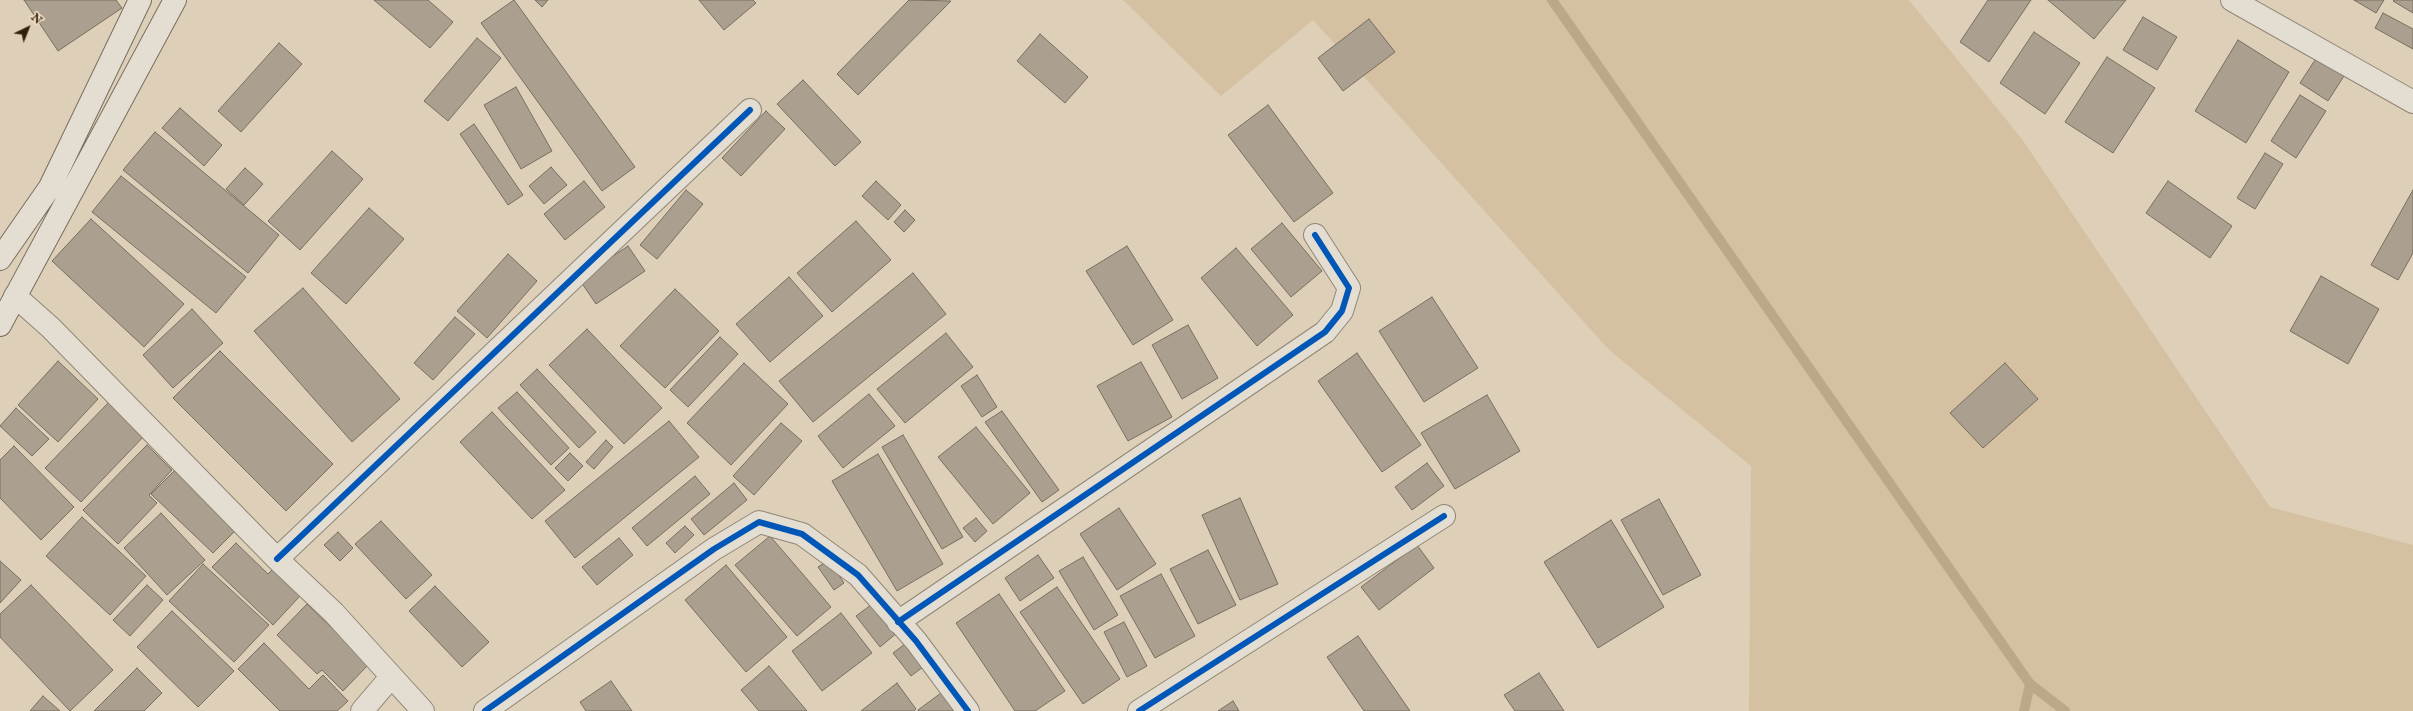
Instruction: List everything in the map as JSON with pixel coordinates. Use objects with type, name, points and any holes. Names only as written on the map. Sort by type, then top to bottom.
[{"type":"street","points":[[0,259],[50,187],[140,0]]},
{"type":"street","points":[[0,324],[175,0]]},
{"type":"street","points":[[2232,0],[2413,102]]},
{"type":"street","points":[[277,559],[750,110]]},
{"type":"street","points":[[898,622],[1325,332],[1342,311],[1349,288],[1315,235]]},
{"type":"street","points":[[15,296],[51,328],[277,559],[334,613],[423,711]]},
{"type":"street","points":[[1138,711],[1444,516]]},
{"type":"street","points":[[485,711],[714,549],[759,522],[802,534],[858,575],[916,641],[968,711]]},
{"type":"street","points":[[362,711],[391,677]]},
{"type":"shaded area","points":[[1123,0],[1909,0],[2022,139],[2270,507],[2413,545],[2413,711],[1749,711],[1751,466],[1609,350],[1313,20],[1221,96]]},
{"type":"building","points":[[24,0],[116,0],[122,8],[58,51]]},
{"type":"building","points":[[374,0],[428,0],[453,22],[430,48]]},
{"type":"building","points":[[514,0],[635,167],[602,191],[481,23]]},
{"type":"building","points":[[535,0],[548,0],[542,7]]},
{"type":"building","points":[[699,0],[753,0],[756,3],[724,30]]},
{"type":"building","points":[[909,0],[951,1],[858,95],[837,74]]},
{"type":"building","points":[[1988,0],[2031,0],[1989,62],[1960,42]]},
{"type":"building","points":[[2048,0],[2126,0],[2094,39]]},
{"type":"building","points":[[2354,0],[2384,0],[2376,13]]},
{"type":"building","points":[[2413,0],[2413,13],[2393,1]]},
{"type":"building","points":[[2383,13],[2413,29],[2413,49],[2375,28]]},
{"type":"building","points":[[2143,17],[2177,37],[2157,70],[2123,50]]},
{"type":"building","points":[[1369,19],[1395,52],[1343,91],[1318,58]]},
{"type":"building","points":[[2034,32],[2080,63],[2045,114],[2000,83]]},
{"type":"building","points":[[1040,34],[1088,77],[1065,103],[1017,61]]},
{"type":"building","points":[[477,38],[501,58],[448,121],[424,101]]},
{"type":"building","points":[[2238,40],[2289,72],[2246,143],[2195,111]]},
{"type":"building","points":[[279,43],[302,64],[241,132],[218,111]]},
{"type":"building","points":[[2107,57],[2155,88],[2113,153],[2065,122]]},
{"type":"building","points":[[2317,57],[2344,76],[2328,101],[2300,83]]},
{"type":"building","points":[[803,80],[861,142],[835,166],[777,104]]},
{"type":"building","points":[[516,87],[552,151],[521,169],[484,105]]},
{"type":"building","points":[[2300,95],[2326,111],[2296,158],[2271,141]]},
{"type":"building","points":[[1268,105],[1333,193],[1294,222],[1228,135]]},
{"type":"building","points":[[180,108],[222,145],[204,166],[162,128]]},
{"type":"building","points":[[766,111],[785,129],[741,176],[722,158]]},
{"type":"building","points":[[474,124],[523,195],[508,205],[460,134]]},
{"type":"building","points":[[155,132],[279,235],[248,273],[123,170]]},
{"type":"building","points":[[332,151],[363,179],[300,250],[268,221]]},
{"type":"building","points":[[2265,153],[2283,164],[2255,209],[2237,198]]},
{"type":"building","points":[[551,167],[567,185],[544,204],[529,186]]},
{"type":"building","points":[[245,168],[263,184],[244,205],[226,189]]},
{"type":"building","points":[[121,176],[246,277],[216,313],[92,212]]},
{"type":"building","points":[[584,181],[605,207],[565,240],[544,214]]},
{"type":"building","points":[[876,181],[901,205],[888,220],[862,196]]},
{"type":"building","points":[[2168,181],[2232,226],[2210,258],[2146,213]]},
{"type":"building","points":[[686,190],[703,204],[657,259],[640,245]]},
{"type":"building","points":[[2413,190],[2413,253],[2398,280],[2371,265]]},
{"type":"building","points":[[369,208],[404,239],[346,304],[311,273]]},
{"type":"building","points":[[905,210],[915,220],[904,232],[894,222]]},
{"type":"building","points":[[91,219],[184,304],[144,347],[52,261]]},
{"type":"building","points":[[856,221],[891,260],[832,312],[797,273]]},
{"type":"building","points":[[1282,223],[1322,271],[1291,297],[1251,249]]},
{"type":"building","points":[[628,246],[645,271],[596,304],[579,279]]},
{"type":"building","points":[[1127,246],[1173,320],[1133,345],[1086,271]]},
{"type":"building","points":[[1236,248],[1293,315],[1257,346],[1201,278]]},
{"type":"building","points":[[508,254],[537,281],[487,338],[457,311]]},
{"type":"building","points":[[913,273],[946,314],[813,422],[779,381]]},
{"type":"building","points":[[2321,276],[2379,309],[2348,364],[2290,331]]},
{"type":"building","points":[[789,277],[823,316],[770,362],[736,324]]},
{"type":"building","points":[[303,288],[400,399],[352,442],[254,331]]},
{"type":"building","points":[[675,289],[719,331],[665,388],[620,346]]},
{"type":"building","points":[[1432,297],[1478,368],[1424,402],[1379,331]]},
{"type":"building","points":[[192,309],[223,343],[173,388],[143,355]]},
{"type":"building","points":[[455,317],[475,334],[433,380],[414,363]]},
{"type":"building","points":[[1188,325],[1218,378],[1182,399],[1152,345]]},
{"type":"building","points":[[587,329],[662,408],[624,444],[549,365]]},
{"type":"building","points":[[946,333],[973,367],[905,423],[877,389]]},
{"type":"building","points":[[720,337],[738,354],[688,407],[670,390]]},
{"type":"building","points":[[220,351],[333,464],[286,511],[173,398]]},
{"type":"building","points":[[1357,353],[1421,445],[1382,472],[1318,381]]},
{"type":"building","points":[[58,361],[98,399],[58,442],[18,405]]},
{"type":"building","points":[[1141,362],[1172,417],[1128,441],[1097,386]]},
{"type":"building","points":[[744,363],[788,404],[731,465],[687,423]]},
{"type":"building","points":[[2005,363],[2038,399],[1983,448],[1950,413]]},
{"type":"building","points":[[537,369],[596,432],[579,448],[520,385]]},
{"type":"building","points":[[977,375],[997,407],[982,417],[961,386]]},
{"type":"building","points":[[517,392],[569,448],[551,465],[498,408]]},
{"type":"building","points":[[869,394],[895,426],[843,468],[818,436]]},
{"type":"building","points":[[1487,395],[1520,451],[1455,489],[1421,433]]},
{"type":"building","points":[[111,400],[146,434],[81,502],[45,468]]},
{"type":"building","points":[[16,408],[49,439],[32,456],[0,426]]},
{"type":"building","points":[[1002,411],[1059,490],[1042,502],[985,422]]},
{"type":"building","points":[[492,412],[565,490],[532,519],[460,442]]},
{"type":"building","points":[[669,421],[699,457],[575,558],[545,521]]},
{"type":"building","points":[[781,423],[802,441],[754,495],[733,476]]},
{"type":"building","points":[[976,427],[1030,493],[993,524],[938,457]]},
{"type":"building","points":[[903,435],[963,537],[942,549],[882,447]]},
{"type":"building","points":[[606,440],[613,447],[594,469],[586,462]]},
{"type":"building","points":[[147,445],[172,470],[149,495],[157,503],[118,544],[83,510]]},
{"type":"building","points":[[14,446],[74,507],[41,540],[0,498],[0,460]]},
{"type":"building","points":[[570,453],[583,466],[568,481],[555,468]]},
{"type":"building","points":[[878,454],[943,564],[897,591],[832,481]]},
{"type":"building","points":[[1427,463],[1444,486],[1412,510],[1395,487]]},
{"type":"building","points":[[177,468],[238,528],[213,553],[151,494]]},
{"type":"building","points":[[695,476],[710,494],[647,546],[632,528]]},
{"type":"building","points":[[734,483],[747,500],[704,535],[691,519]]},
{"type":"building","points":[[1240,498],[1278,584],[1240,600],[1202,515]]},
{"type":"building","points":[[1659,499],[1701,575],[1663,595],[1621,520]]},
{"type":"building","points":[[1119,508],[1156,564],[1117,590],[1080,534]]},
{"type":"building","points":[[161,513],[205,560],[167,595],[124,548]]},
{"type":"building","points":[[82,517],[146,576],[110,615],[46,556]]},
{"type":"building","points":[[976,518],[987,531],[975,542],[963,528]]},
{"type":"building","points":[[1611,520],[1664,607],[1598,648],[1544,562]]},
{"type":"building","points":[[381,521],[432,575],[406,599],[355,544]]},
{"type":"building","points":[[685,526],[694,535],[675,553],[666,543]]},
{"type":"building","points":[[338,532],[353,548],[340,561],[324,545]]},
{"type":"building","points":[[770,536],[831,607],[797,636],[735,565]]},
{"type":"building","points":[[619,538],[633,555],[597,585],[582,567]]},
{"type":"building","points":[[236,543],[268,574],[273,569],[300,596],[273,625],[212,567]]},
{"type":"building","points":[[1417,545],[1434,568],[1379,610],[1361,587]]},
{"type":"building","points":[[1208,550],[1236,605],[1198,624],[1170,569]]},
{"type":"building","points":[[1038,555],[1054,578],[1020,601],[1005,578]]},
{"type":"building","points":[[1083,557],[1118,615],[1094,630],[1059,571]]},
{"type":"building","points":[[829,560],[844,583],[834,590],[818,567]]},
{"type":"building","points":[[0,561],[21,580],[0,603]]},
{"type":"building","points":[[203,564],[269,625],[234,662],[169,601]]},
{"type":"building","points":[[726,565],[787,637],[746,672],[685,600]]},
{"type":"building","points":[[1161,574],[1195,636],[1155,658],[1120,596]]},
{"type":"building","points":[[31,585],[113,670],[70,711],[0,637],[0,614]]},
{"type":"building","points":[[147,585],[163,600],[130,636],[113,620]]},
{"type":"building","points":[[435,586],[489,642],[462,667],[409,611]]},
{"type":"building","points":[[1057,587],[1120,679],[1083,704],[1020,612]]},
{"type":"building","points":[[999,594],[1065,691],[1035,711],[1015,711],[956,623]]},
{"type":"building","points":[[875,602],[898,632],[880,647],[856,616]]},
{"type":"building","points":[[307,604],[369,664],[343,691],[322,670],[317,674],[277,635]]},
{"type":"building","points":[[172,611],[234,671],[198,707],[137,647]]},
{"type":"building","points":[[841,613],[872,653],[822,691],[792,651]]},
{"type":"building","points":[[1124,622],[1147,666],[1127,677],[1104,632]]},
{"type":"building","points":[[1358,636],[1410,711],[1364,711],[1327,657]]},
{"type":"building","points":[[264,643],[309,689],[323,675],[348,701],[337,711],[280,711],[238,669]]},
{"type":"building","points":[[905,644],[923,667],[911,676],[893,653]]},
{"type":"building","points":[[769,666],[807,711],[759,711],[741,690]]},
{"type":"building","points":[[137,668],[162,693],[144,711],[94,711]]},
{"type":"building","points":[[1539,673],[1564,711],[1515,711],[1504,695]]},
{"type":"building","points":[[611,681],[632,711],[586,711],[580,702]]},
{"type":"building","points":[[897,683],[916,709],[914,711],[861,711]]},
{"type":"building","points":[[941,693],[955,711],[918,711],[918,710]]},
{"type":"building","points":[[43,696],[60,711],[30,711]]},
{"type":"building","points":[[1233,701],[1239,711],[1218,711]]},
{"type":"waterway","points":[[1552,0],[2030,684],[2065,711]]},
{"type":"waterway","points":[[2024,711],[2030,684]]},
{"type":"cycle path","points":[[277,559],[750,110]]},
{"type":"cycle path","points":[[898,622],[1325,332],[1342,311],[1349,288],[1315,235]]},
{"type":"cycle path","points":[[1139,711],[1444,516]]},
{"type":"cycle path","points":[[485,711],[714,549],[759,522],[802,534],[858,575],[916,641],[968,711]]}]
